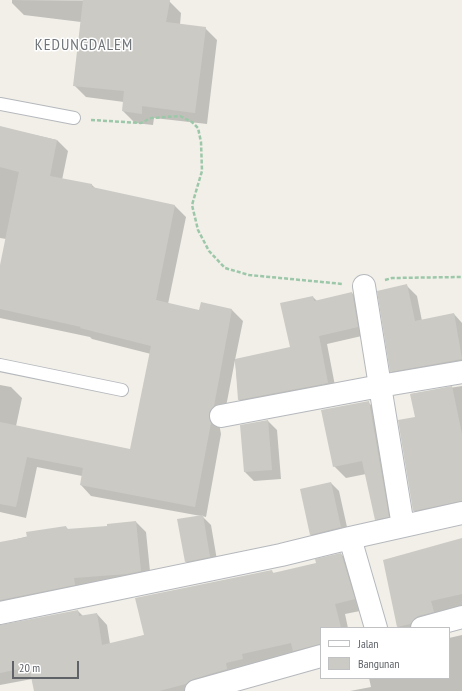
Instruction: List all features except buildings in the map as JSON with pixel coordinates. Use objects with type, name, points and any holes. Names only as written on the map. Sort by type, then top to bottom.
[{"type":"street","points":[[364,286],[403,526]]},
{"type":"street","points":[[222,416],[462,372]]},
{"type":"street","points":[[0,613],[281,555],[462,513]]},
{"type":"street","points":[[350,538],[376,627]]},
{"type":"street","points":[[426,627],[462,617]]},
{"type":"street","points":[[196,691],[320,656]]},
{"type":"lane","points":[[0,104],[74,118]]},
{"type":"lane","points":[[0,365],[122,390]]},
{"type":"path","points":[[74,118],[104,122],[141,123],[151,118],[180,116],[192,122],[198,128],[202,156],[202,171],[192,205],[198,230],[209,251],[225,268],[249,275],[364,286],[392,278],[462,277]]},
{"type":"district","name":"KEDUNGDALEM","points":[[84,45]]}]
